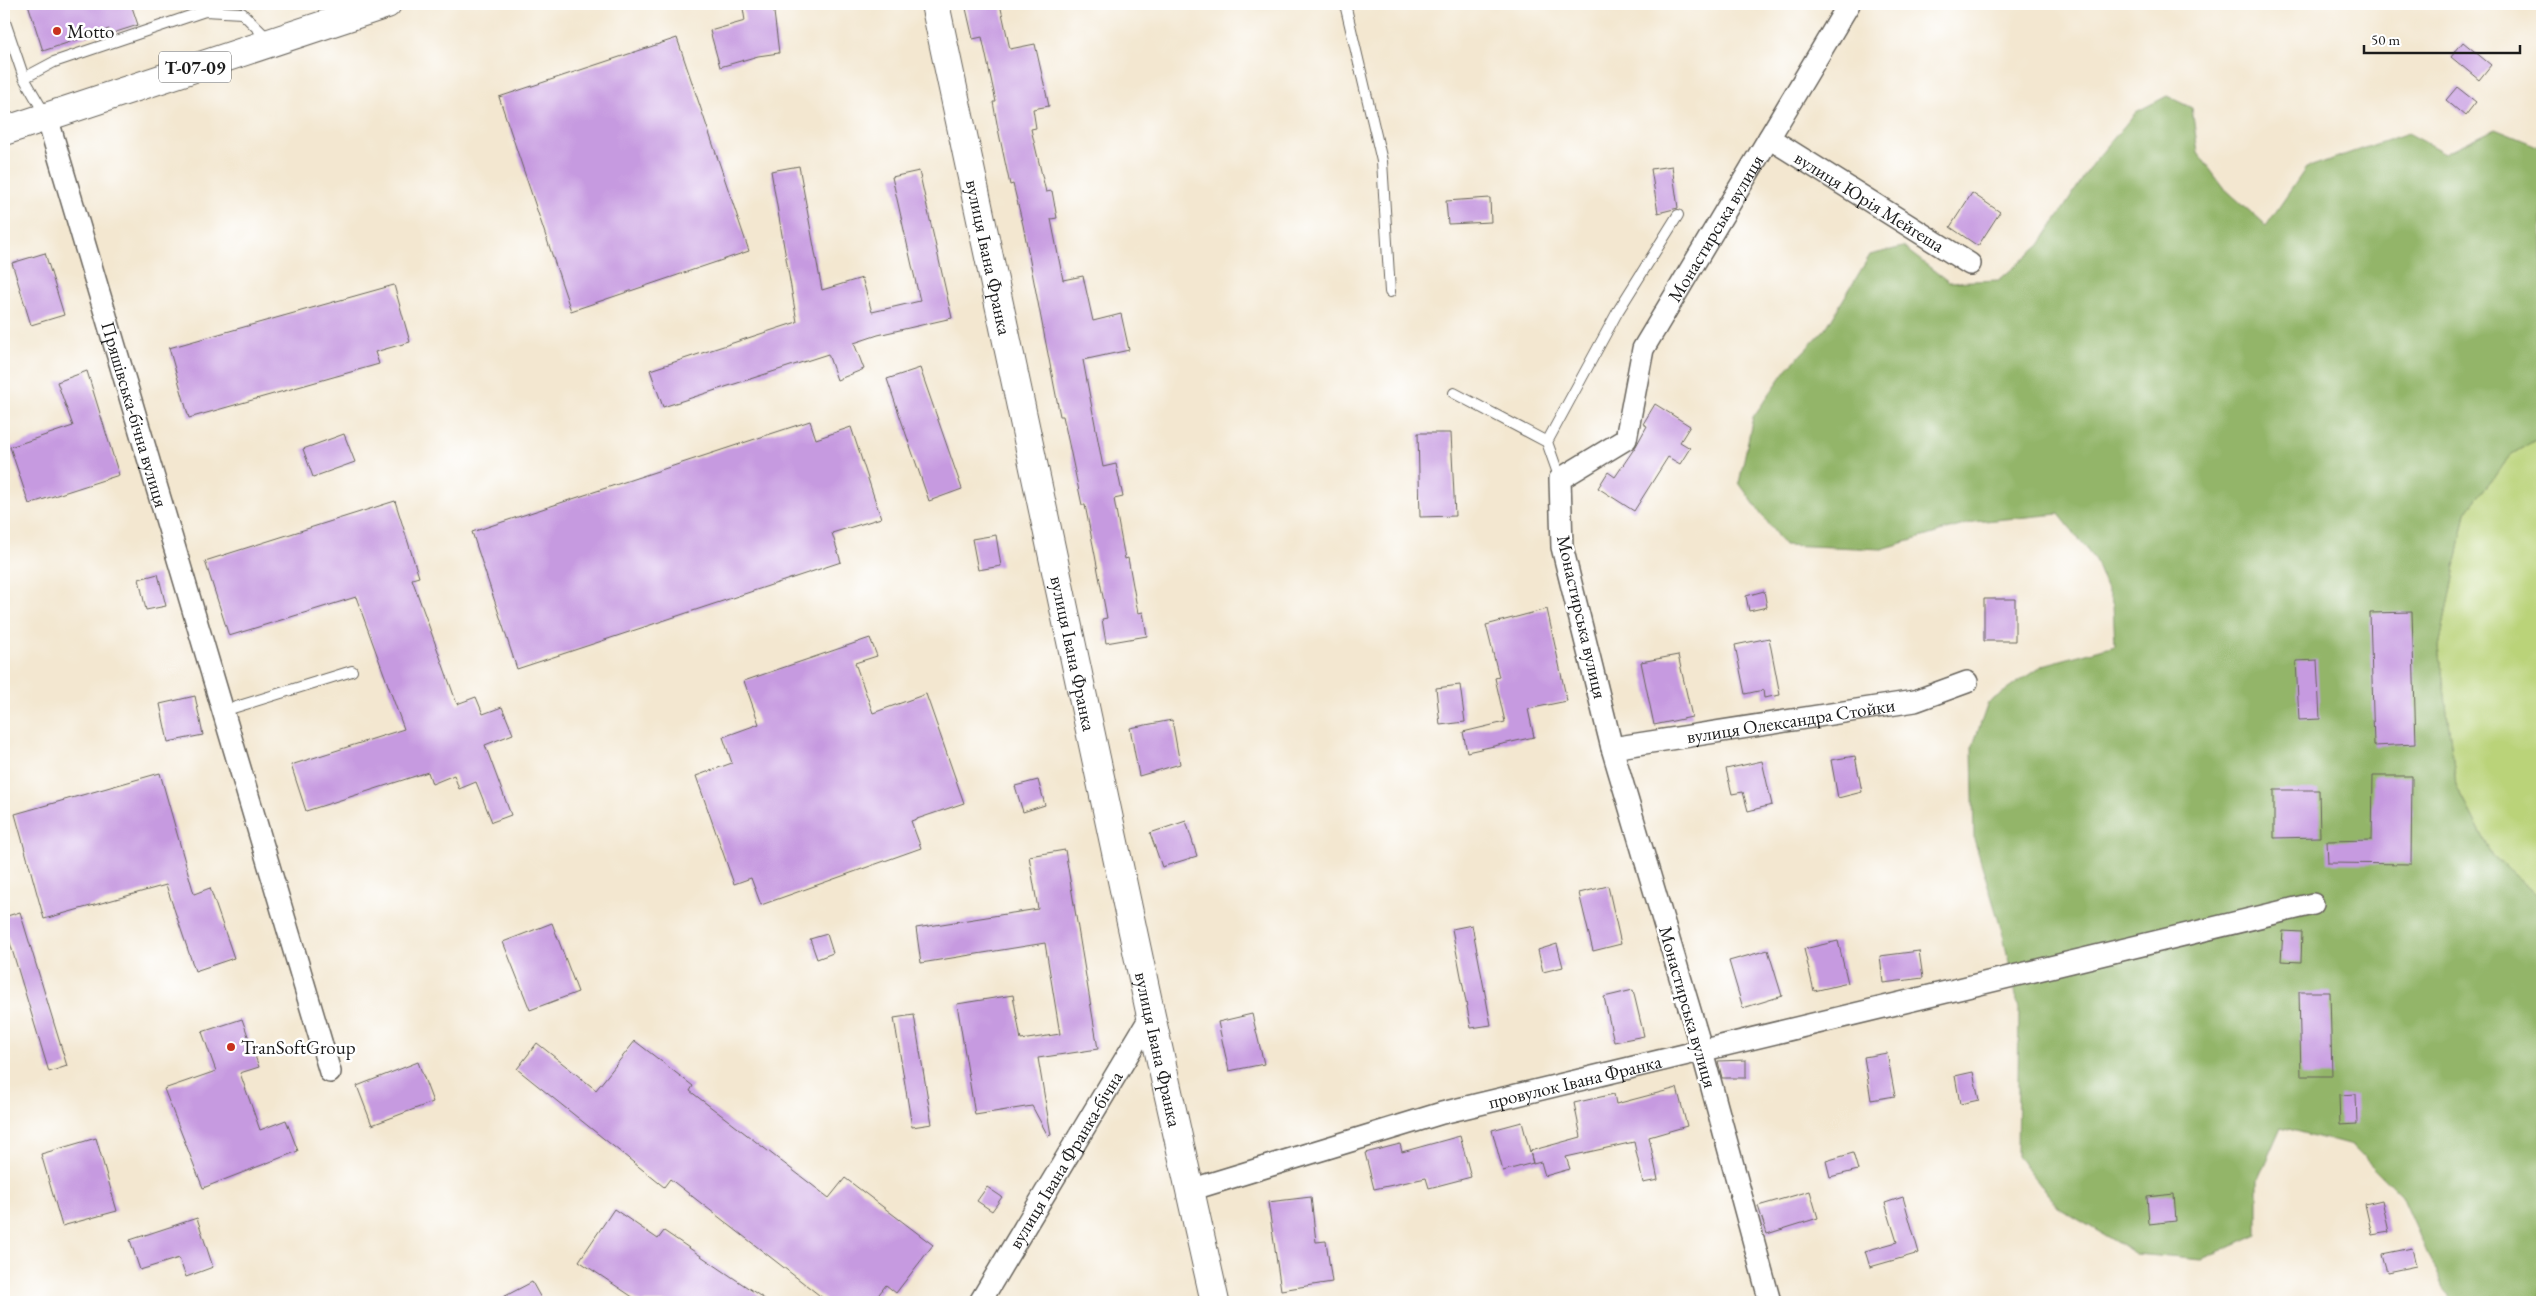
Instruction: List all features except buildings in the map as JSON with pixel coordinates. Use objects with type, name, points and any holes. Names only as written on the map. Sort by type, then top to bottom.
[{"type":"street","name":"Т-07-09","points":[[4,131],[387,4]]},
{"type":"street","name":"вулиця Івана Франка","points":[[935,4],[1151,1016],[1215,1302]]},
{"type":"street","name":"Монастирська вулиця","points":[[1770,1302],[1702,1052],[1612,748],[1562,547],[1560,479],[1626,439],[1643,349],[1849,4]]},
{"type":"street","name":"Пряшівська-бічна вулиця","points":[[47,117],[330,1072]]},
{"type":"street","name":"вулиця Юрія Мейгеша","points":[[1769,138],[1970,264]]},
{"type":"street","name":"вулиця Олександра Стойки","points":[[1612,748],[1915,701],[1967,682]]},
{"type":"street","name":"провулок Івана Франка","points":[[1190,1190],[1442,1114],[2313,904]]},
{"type":"street","name":"вулиця Івана Франка-бічна","points":[[980,1302],[1151,1016]]},
{"type":"lane","points":[[1345,4],[1382,161],[1390,292]]},
{"type":"lane","points":[[24,78],[54,62],[206,11],[242,13],[271,42]]},
{"type":"lane","points":[[4,18],[24,78],[47,117]]},
{"type":"lane","points":[[1547,442],[1618,311],[1678,215]]},
{"type":"lane","points":[[1454,393],[1547,442],[1560,479]]},
{"type":"lane","points":[[223,710],[352,671]]},
{"type":"green space","points":[[2167,96],[2192,108],[2198,153],[2223,187],[2266,226],[2306,168],[2408,133],[2445,153],[2495,129],[2542,148],[2542,436],[2512,454],[2466,512],[2439,647],[2456,785],[2493,856],[2542,899],[2542,1302],[2455,1302],[2443,1289],[2402,1196],[2352,1146],[2281,1127],[2258,1179],[2258,1235],[2202,1260],[2136,1254],[2059,1208],[2017,1156],[2019,1009],[2003,935],[1974,839],[1972,748],[1988,703],[2043,665],[2115,645],[2113,605],[2094,558],[2059,514],[1974,522],[1882,549],[1784,545],[1739,483],[1753,417],[1787,369],[1826,328],[1870,255],[1903,247],[1949,282],[1999,280],[2040,245],[2092,164],[2136,112]]},
{"type":"green space","points":[[2542,436],[2542,899],[2493,856],[2456,785],[2439,647],[2466,512],[2512,454]]},
{"type":"place","name":"Motto","points":[[57,31]]},
{"type":"place","name":"TranSoftGroup","points":[[231,1047]]}]
